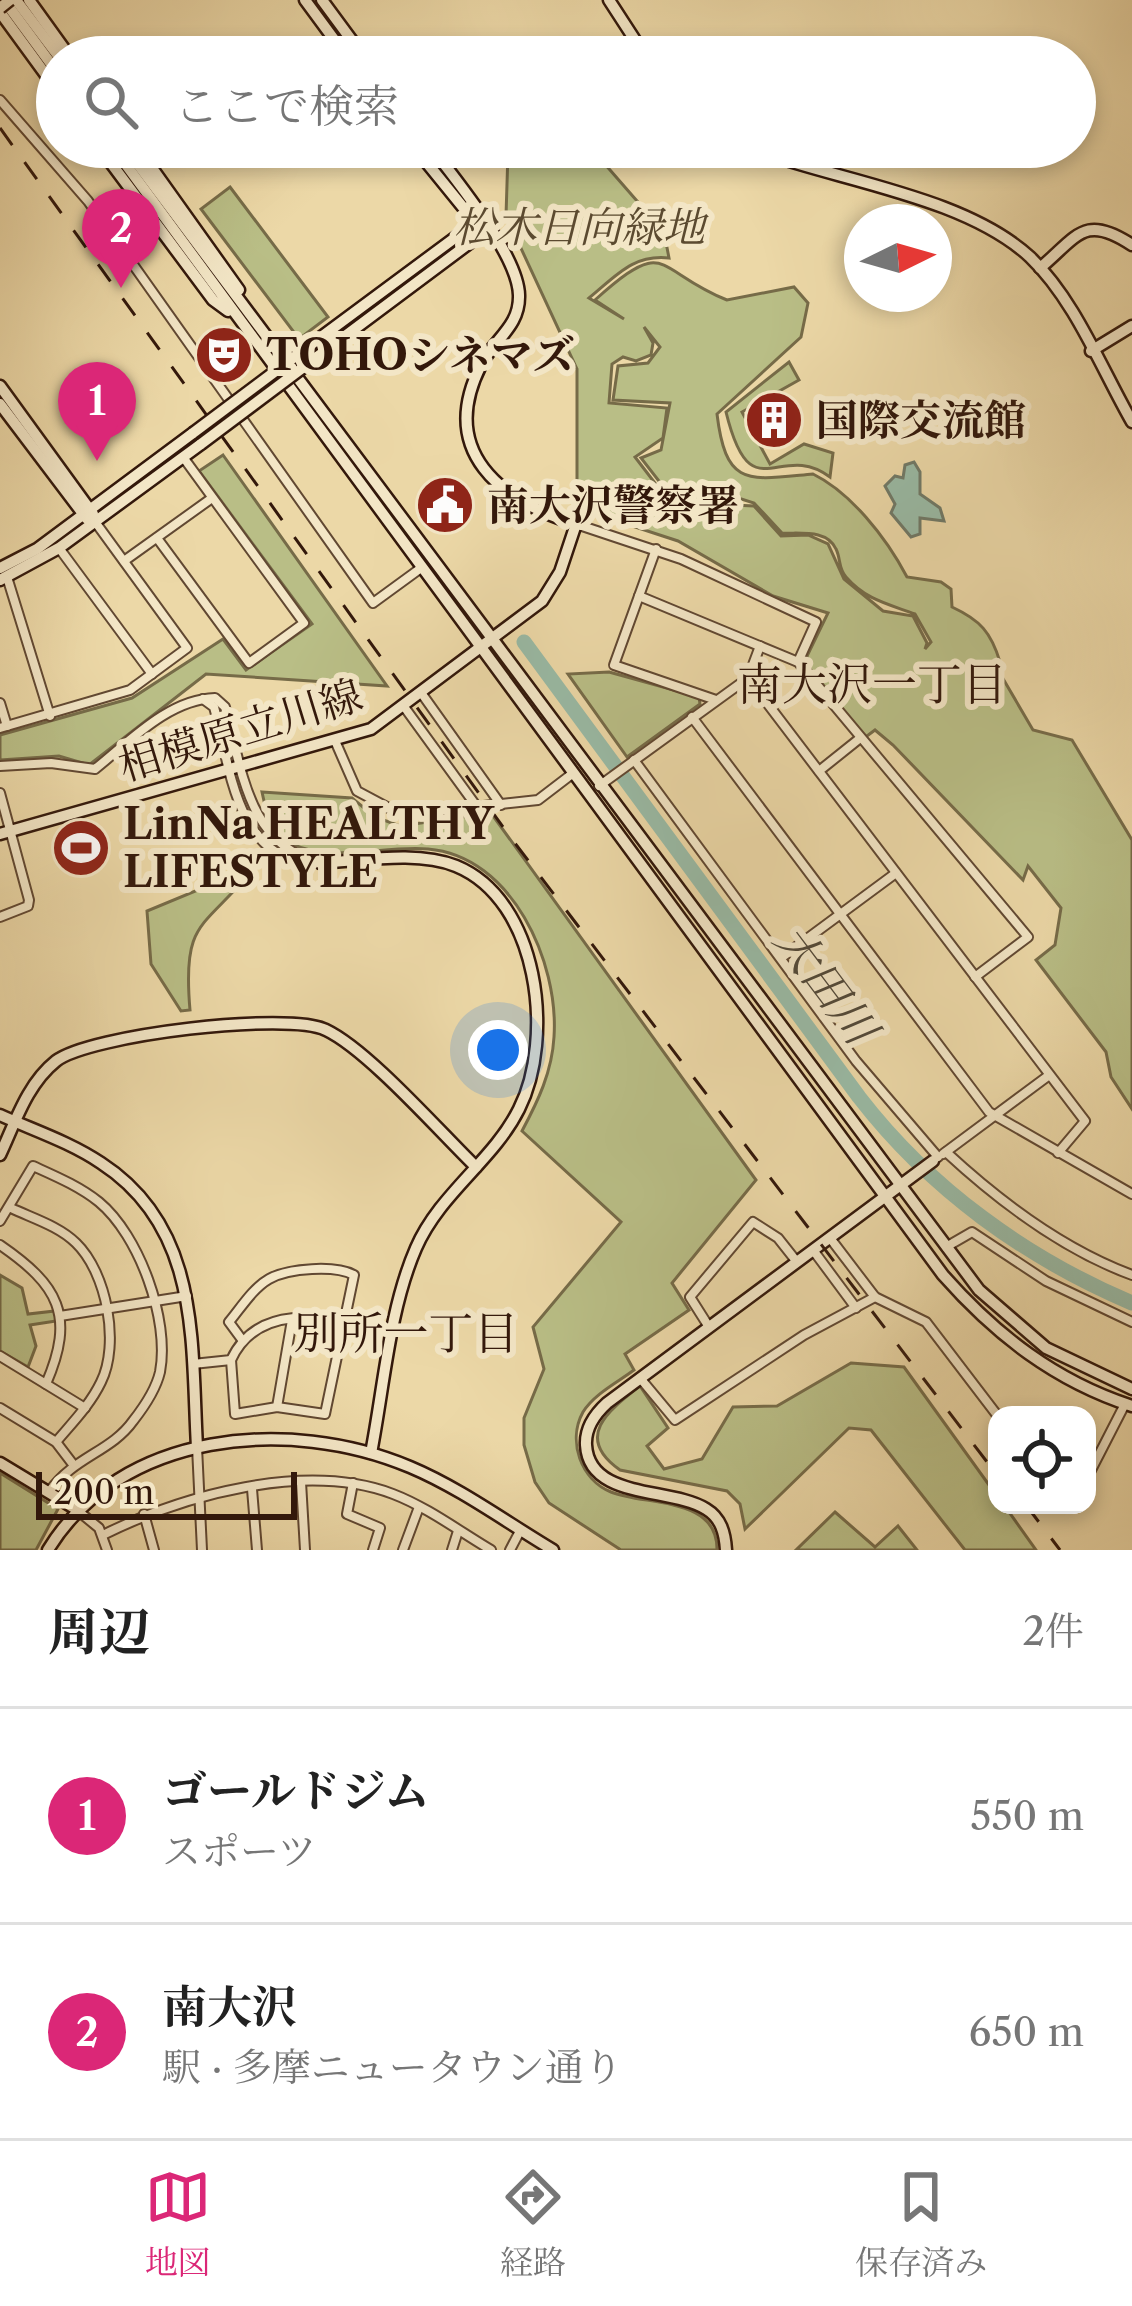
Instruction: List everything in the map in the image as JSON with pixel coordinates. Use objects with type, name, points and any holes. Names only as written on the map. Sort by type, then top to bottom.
[{"type":"street","points":[[29,0],[55,36]]},
{"type":"street","points":[[305,0],[332,36]]},
{"type":"street","points":[[322,0],[349,36]]},
{"type":"street","points":[[609,0],[632,36]]},
{"type":"street","points":[[6,4],[37,36]]},
{"type":"street","points":[[6,4],[36,44]]},
{"type":"street","points":[[6,4],[36,55]]},
{"type":"street","points":[[0,100],[36,141]]},
{"type":"street","points":[[59,168],[239,408],[374,603],[421,568]]},
{"type":"street","points":[[115,168],[212,300],[236,317]]},
{"type":"street","points":[[127,168],[943,1275],[1000,1334],[1072,1382],[1128,1405],[1096,1462]]},
{"type":"street","points":[[141,168],[979,1290],[1032,1337],[1080,1368],[1132,1390]]},
{"type":"street","points":[[152,168],[235,280],[247,308]]},
{"type":"street","points":[[432,168],[488,230],[514,268],[519,294],[514,321],[482,362],[473,384],[468,414],[472,445],[485,472],[514,501],[656,549],[816,622],[798,662]]},
{"type":"street","points":[[444,168],[478,221]]},
{"type":"street","points":[[812,168],[972,220],[1000,234],[1040,268],[1132,422]]},
{"type":"street","points":[[313,352],[478,221]]},
{"type":"street","points":[[1040,268],[1092,227],[1132,244]]},
{"type":"street","points":[[2,575],[488,230]]},
{"type":"street","points":[[1091,350],[1132,326]]},
{"type":"street","points":[[239,408],[280,377]]},
{"type":"street","points":[[0,386],[86,512]]},
{"type":"street","points":[[0,404],[96,523],[187,648],[130,690],[50,716],[3,727],[0,703]]},
{"type":"street","points":[[2,575],[59,548],[96,523],[183,458],[197,438]]},
{"type":"street","points":[[157,538],[249,663],[304,623],[183,458]]},
{"type":"street","points":[[124,561],[212,498]]},
{"type":"street","name":"相模原立川線","points":[[5,833],[336,743],[405,707],[494,640],[551,587],[576,524]]},
{"type":"street","points":[[59,548],[152,674]]},
{"type":"street","points":[[656,549],[614,665],[716,700]]},
{"type":"street","points":[[2,575],[50,716]]},
{"type":"street","points":[[639,596],[798,662],[1028,937],[975,977]]},
{"type":"street","points":[[588,794],[748,678],[760,646]]},
{"type":"street","points":[[748,678],[1085,1120],[1058,1153]]},
{"type":"street","points":[[422,694],[501,805]]},
{"type":"street","points":[[0,766],[52,763],[95,769],[160,718],[202,699],[214,707],[237,770],[243,814],[264,844],[298,862],[418,859],[455,865],[488,889],[519,938],[538,999],[536,1059],[518,1111],[439,1208],[417,1245],[371,1453]]},
{"type":"street","points":[[405,707],[477,807]]},
{"type":"street","points":[[692,717],[994,1116],[1132,1193]]},
{"type":"street","points":[[819,771],[860,740]]},
{"type":"street","points":[[336,743],[357,791],[402,815],[538,800],[572,774]]},
{"type":"street","points":[[631,762],[882,1094],[939,1157],[1069,1244],[1132,1275]]},
{"type":"street","points":[[0,793],[5,833],[28,906],[0,917]]},
{"type":"street","points":[[781,958],[896,873]]},
{"type":"street","points":[[0,1155],[40,1077],[74,1049],[106,1040],[298,1022],[332,1033],[476,1167]]},
{"type":"street","points":[[726,1550],[721,1524],[707,1509],[611,1481],[590,1462],[586,1442],[590,1424],[607,1403],[1048,1076]]},
{"type":"street","points":[[0,1114],[94,1159],[135,1191],[169,1236],[188,1296],[202,1550]]},
{"type":"street","points":[[0,1221],[33,1166],[74,1185],[123,1227],[148,1277],[153,1301],[161,1357],[155,1386],[124,1432],[73,1463],[48,1492]]},
{"type":"street","points":[[10,1208],[75,1242],[101,1284],[106,1309],[107,1368],[85,1408],[56,1442]]},
{"type":"street","points":[[709,1327],[690,1298],[753,1222],[778,1238],[797,1262]]},
{"type":"street","points":[[945,1248],[972,1232],[1046,1281],[1132,1322]]},
{"type":"street","points":[[830,1238],[875,1297],[926,1322],[990,1406]]},
{"type":"street","points":[[0,1245],[44,1279],[60,1316],[61,1342],[46,1384]]},
{"type":"street","points":[[813,1250],[856,1308]]},
{"type":"street","points":[[243,1341],[229,1322],[265,1282],[281,1275],[351,1272],[345,1322],[327,1412],[278,1407],[232,1411],[231,1360],[243,1341],[265,1320],[345,1322],[395,1330]]},
{"type":"street","points":[[60,1316],[188,1296]]},
{"type":"street","points":[[640,1378],[675,1420],[875,1297]]},
{"type":"street","points":[[278,1407],[292,1320]]},
{"type":"street","points":[[0,1356],[85,1408]]},
{"type":"street","points":[[193,1364],[231,1360]]},
{"type":"street","points":[[0,1408],[56,1442],[73,1463]]},
{"type":"street","points":[[48,1550],[76,1509],[122,1473],[196,1447],[283,1443],[371,1453],[426,1475],[553,1550]]},
{"type":"street","points":[[0,1463],[76,1509],[103,1535],[107,1550]]},
{"type":"street","points":[[103,1535],[144,1514],[199,1497],[301,1482],[353,1483],[418,1507],[490,1550]]},
{"type":"street","points":[[301,1482],[305,1550]]},
{"type":"street","points":[[353,1483],[347,1514],[380,1528],[373,1550]]},
{"type":"street","points":[[252,1490],[257,1550]]},
{"type":"street","points":[[403,1550],[418,1507]]},
{"type":"street","points":[[144,1514],[154,1550]]},
{"type":"street","points":[[452,1550],[458,1531]]},
{"type":"street","points":[[510,1550],[520,1531]]},
{"type":"green space","name":"松木日向緑地","points":[[508,168],[608,168],[664,232],[669,258],[635,263],[589,298],[624,319],[595,300],[636,268],[650,263],[672,269],[727,300],[794,287],[808,303],[801,337],[717,414],[727,455],[744,474],[772,478],[813,474],[840,492],[878,532],[907,577],[941,582],[951,589],[952,607],[983,628],[1000,662],[995,665],[1033,730],[1072,740],[1132,840],[1132,1109],[1111,1077],[1106,1052],[1036,960],[1055,945],[1061,908],[1028,866],[1023,880],[893,745],[875,730],[863,739],[808,666],[807,656],[828,613],[773,596],[678,541],[577,508],[577,369],[506,216]],"holes":[[[644,327],[660,347],[648,363],[618,366],[613,400],[670,403],[661,450],[641,458],[662,485],[701,486],[754,503],[782,533],[812,534],[826,538],[836,549],[843,574],[861,591],[915,614],[931,642],[925,649],[927,643],[913,616],[883,611],[844,579],[828,544],[808,535],[781,536],[754,506],[733,505],[704,491],[661,491],[635,457],[663,438],[667,408],[609,403],[612,364],[623,357],[636,361],[651,355],[653,343]]]},
{"type":"green space","points":[[230,187],[328,317],[299,339],[201,209]]},
{"type":"green space","points":[[789,362],[799,380],[742,412],[770,464],[804,444],[833,453],[830,477],[812,467],[756,467],[736,443],[726,412]]},
{"type":"green space","points":[[223,455],[387,686],[206,674],[89,765],[59,756],[0,760],[0,735],[132,698],[223,639],[246,670],[312,624],[199,471]]},
{"type":"green space","points":[[609,672],[699,697],[700,704],[627,757],[568,674]]},
{"type":"green space","points":[[262,792],[352,798],[375,817],[400,826],[491,813],[756,1180],[672,1283],[689,1310],[625,1354],[634,1370],[588,1406],[576,1435],[580,1458],[592,1479],[611,1492],[693,1512],[706,1520],[717,1550],[621,1550],[549,1503],[535,1482],[524,1445],[524,1418],[544,1369],[533,1327],[621,1222],[522,1131],[543,1086],[554,1037],[548,977],[524,918],[484,871],[458,856],[411,848],[325,852],[292,844],[274,829]]},
{"type":"green space","points":[[256,866],[193,941],[190,1010],[181,1011],[151,964],[147,911]]},
{"type":"green space","points":[[0,1275],[22,1288],[28,1314],[55,1311],[56,1321],[30,1325],[36,1346],[28,1367],[0,1351]]},
{"type":"green space","points":[[851,1363],[904,1367],[988,1484],[988,1514],[1010,1514],[1036,1550],[965,1550],[871,1430],[849,1428],[745,1529],[740,1504],[727,1491],[620,1470],[599,1446],[598,1435],[608,1414],[640,1386],[668,1428],[647,1446],[664,1469],[702,1459],[733,1407],[777,1406]]},
{"type":"green space","points":[[0,1473],[58,1509],[36,1550],[0,1550]]},
{"type":"green space","points":[[835,1512],[875,1547],[898,1526],[917,1550],[796,1550]]},
{"type":"shaded area","points":[[914,462],[920,472],[920,494],[940,508],[944,521],[920,518],[920,534],[911,537],[891,513],[895,504],[885,486],[895,476],[903,478],[905,465]]},
{"type":"waterway","name":"大田川","points":[[524,642],[887,1130],[982,1218],[1055,1265],[1132,1303]]},
{"type":"railway","points":[[0,128],[511,838],[988,1463]]},
{"type":"railway","points":[[1033,1514],[1060,1550]]},
{"type":"place","name":"南大沢","points":[[121,288]]},
{"type":"place","name":"TOHOシネマズ","points":[[224,355]]},
{"type":"place","name":"国際交流館","points":[[774,420]]},
{"type":"place","name":"ゴールドジム","points":[[97,461]]},
{"type":"place","name":"南大沢警察署","points":[[445,505]]},
{"type":"place","name":"LinNa HEALTHY LIFESTYLE","points":[[81,848]]},
{"type":"district","name":"南大沢一丁目","points":[[872,684]]},
{"type":"district","name":"別所一丁目","points":[[406,1333]]}]
